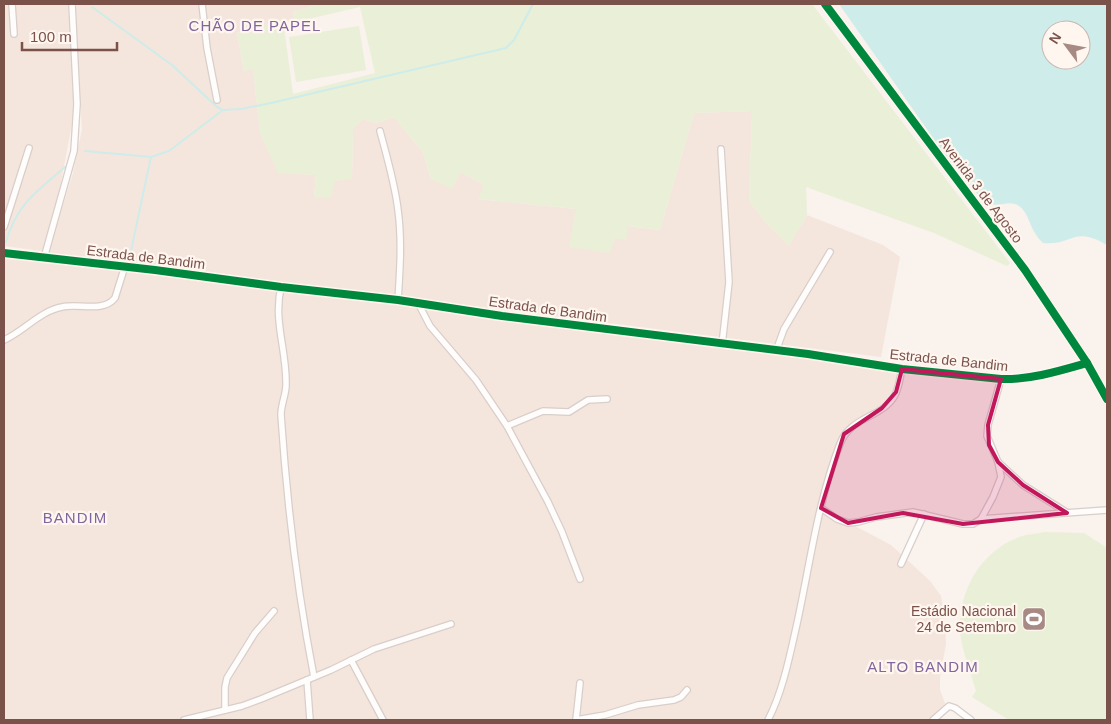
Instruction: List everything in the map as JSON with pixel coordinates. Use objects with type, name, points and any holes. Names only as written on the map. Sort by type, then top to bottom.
[{"type":"street","points":[[12,4],[14,34]]},
{"type":"street","points":[[44,258],[74,151],[77,104],[72,4]]},
{"type":"street","points":[[202,4],[217,100]]},
{"type":"street","name":"Avenida 3 de Agosto","points":[[824,4],[1025,270],[1087,363],[1107,399]]},
{"type":"street","points":[[380,131],[399,212],[401,261],[398,300]]},
{"type":"street","points":[[4,227],[29,148]]},
{"type":"street","points":[[722,149],[729,282],[722,345]]},
{"type":"street","points":[[776,351],[784,329],[830,252]]},
{"type":"street","name":"Estrada de Bandim","points":[[4,253],[126,266],[281,287],[398,300],[502,316],[902,369],[1016,379],[1048,374],[1087,363]]},
{"type":"street","points":[[4,340],[54,309],[70,306],[92,307],[112,302],[126,266]]},
{"type":"street","points":[[281,287],[277,310],[286,386],[281,404],[281,416],[287,501],[297,584],[314,676]]},
{"type":"street","points":[[418,303],[430,326],[476,380],[507,426],[548,502],[580,579]]},
{"type":"street","points":[[768,720],[789,662],[821,508],[840,444],[844,434],[857,422],[892,400],[902,369]]},
{"type":"street","points":[[981,520],[994,497],[1001,477],[998,462],[987,436],[988,425],[1001,379]]},
{"type":"street","points":[[507,426],[543,411],[569,412],[588,400],[607,399]]},
{"type":"street","points":[[998,462],[1023,485],[1067,513]]},
{"type":"street","points":[[821,508],[837,519],[848,523],[903,513],[924,514],[962,524],[973,524],[981,520],[1107,510]]},
{"type":"street","points":[[900,564],[924,514]]},
{"type":"street","points":[[226,710],[225,687],[227,678],[255,634],[274,611]]},
{"type":"street","points":[[184,720],[261,699],[381,647],[451,624]]},
{"type":"street","points":[[351,660],[383,720]]},
{"type":"street","points":[[307,680],[310,720]]},
{"type":"street","points":[[580,683],[576,720],[605,715],[638,705],[674,700],[681,697],[687,690]]},
{"type":"street","points":[[933,720],[949,706],[955,708],[971,720]]},
{"type":"highlighted area","points":[[902,369],[1001,379],[988,425],[989,445],[998,462],[1023,485],[1067,513],[963,524],[903,513],[848,523],[821,508],[844,434],[882,408],[896,392]]},
{"type":"shaded area","points":[[4,4],[68,4],[75,108],[58,198],[42,251],[4,246]]},
{"type":"shaded area","points":[[75,4],[309,4],[310,7],[293,12],[295,22],[283,20],[237,33],[244,71],[253,68],[260,133],[278,172],[316,175],[314,198],[335,181],[352,178],[353,128],[363,119],[376,123],[394,117],[423,152],[431,179],[461,172],[484,185],[479,199],[576,209],[615,238],[628,226],[660,230],[694,113],[752,111],[749,201],[768,225],[789,245],[807,215],[883,245],[900,257],[881,357],[48,253],[73,173],[82,129]]},
{"type":"shaded area","points":[[4,250],[899,369],[893,395],[857,422],[840,444],[821,508],[891,545],[930,581],[941,596],[946,644],[940,677],[940,690],[946,706],[933,720],[4,720]]},
{"type":"green space","points":[[309,4],[812,4],[1010,263],[1007,266],[934,233],[806,187],[807,215],[789,245],[768,225],[749,201],[752,111],[694,113],[660,230],[628,226],[626,240],[615,238],[610,253],[569,247],[576,209],[478,199],[484,185],[461,172],[452,189],[431,179],[423,152],[394,117],[376,123],[363,119],[353,128],[352,179],[335,181],[331,197],[314,198],[316,175],[278,173],[260,133],[253,69],[244,71],[237,33],[283,20],[293,94],[375,73],[360,7],[295,22],[293,12],[310,7]]},
{"type":"green space","points":[[359,26],[366,70],[296,82],[289,37]]},
{"type":"green space","name":"Estádio Nacional 24 de Setembro","points":[[1044,532],[1084,533],[1107,548],[1107,720],[1009,720],[972,697],[976,691],[960,635],[961,613],[969,585],[985,560],[995,551],[1008,542],[1022,536]]},
{"type":"water","points":[[839,4],[1107,4],[1107,245],[1096,239],[1080,236],[1061,242],[1043,243],[1019,206],[1007,203],[997,205],[983,201],[943,152]]},
{"type":"waterway","points":[[85,151],[151,157],[169,151],[223,110],[241,109],[271,103],[506,48],[514,40],[533,4]]},
{"type":"waterway","points":[[92,7],[172,65],[217,107],[223,110]]},
{"type":"waterway","points":[[129,260],[151,157]]},
{"type":"waterway","points":[[6,242],[22,208],[36,192],[65,167]]},
{"type":"cycle path","points":[[825,4],[1025,270],[1087,363],[1107,399]]},
{"type":"cycle path","points":[[4,253],[398,300],[502,316],[808,354],[902,369],[1012,379],[1044,374],[1087,363]]},
{"type":"place","name":"Estádio Nacional 24 de Setembro","points":[[1034,619]]},
{"type":"district","name":"CHÃO DE PAPEL","points":[[255,26]]},
{"type":"district","name":"BANDIM","points":[[75,518]]},
{"type":"district","name":"ALTO BANDIM","points":[[923,667]]}]
